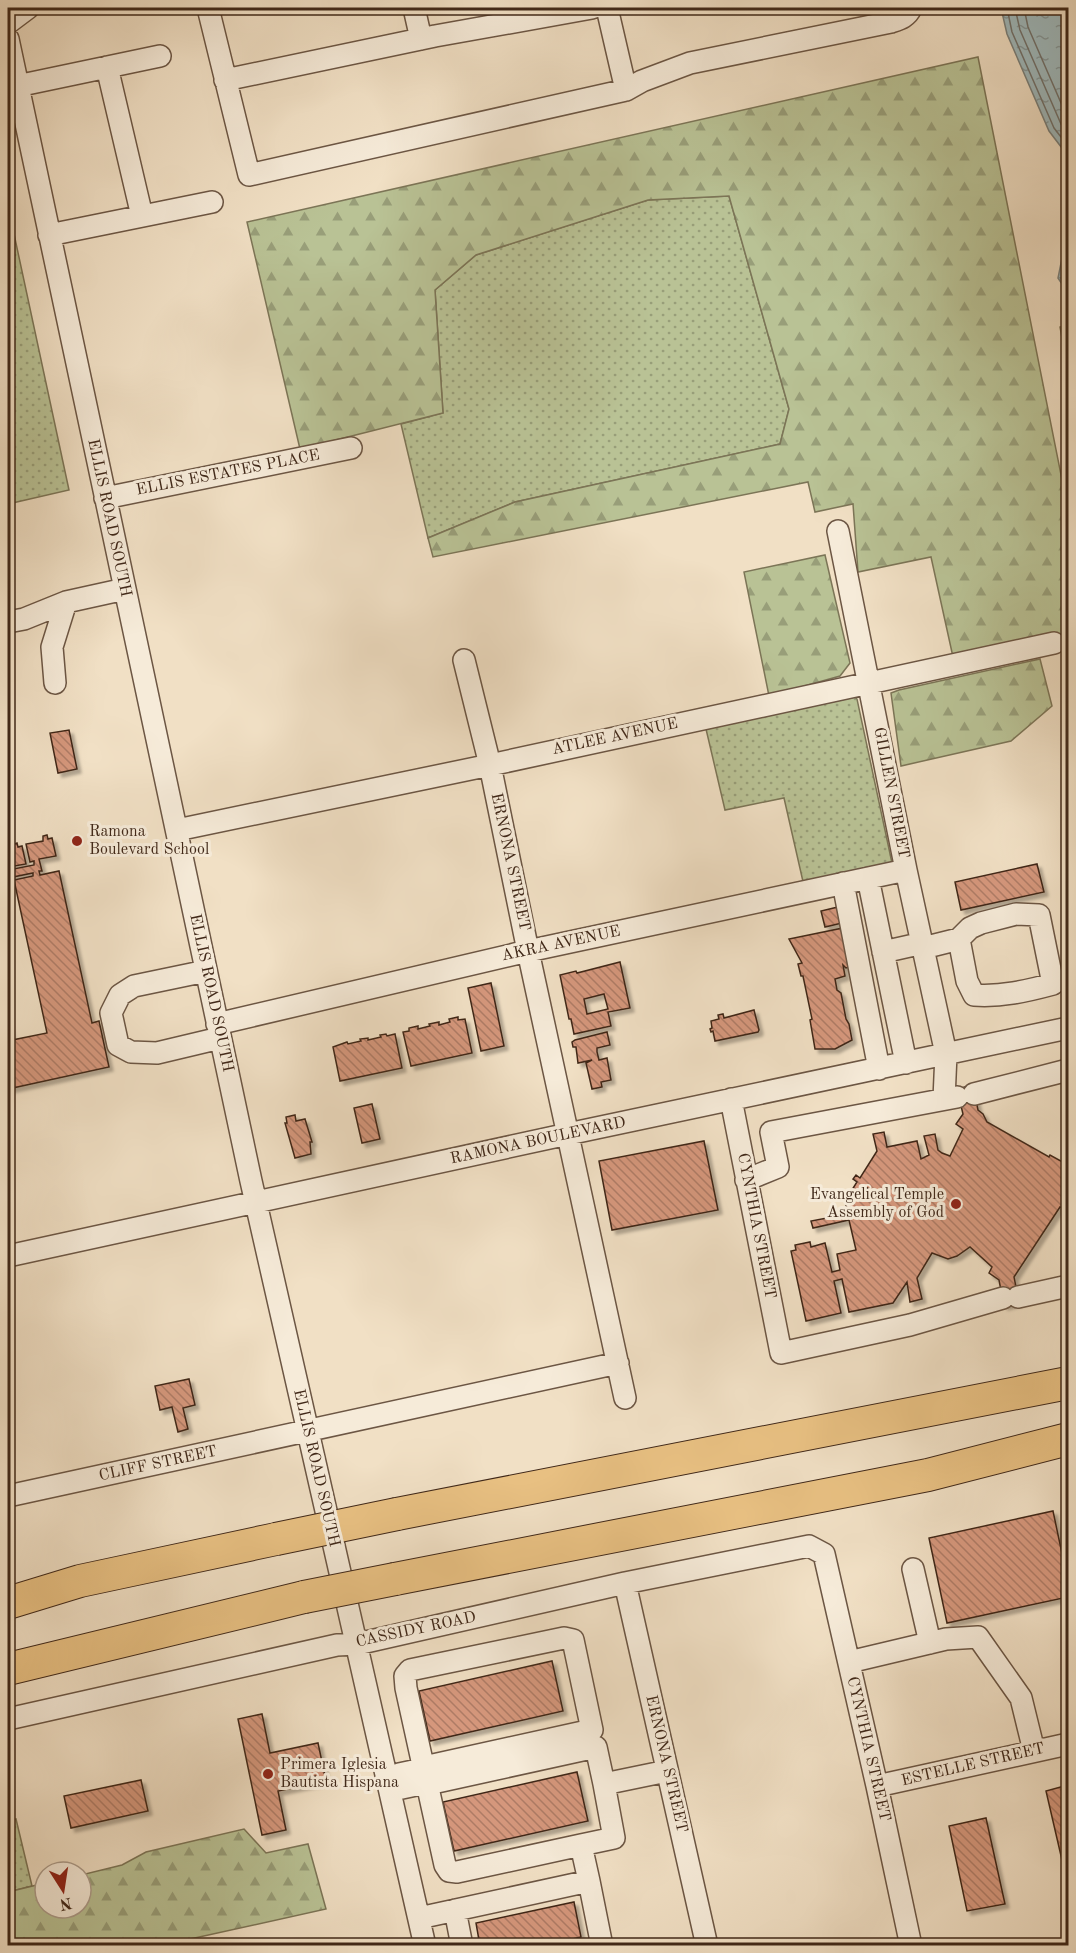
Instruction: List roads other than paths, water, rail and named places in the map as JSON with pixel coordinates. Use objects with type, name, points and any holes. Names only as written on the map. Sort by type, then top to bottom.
[{"type":"highway","points":[[8,1603],[80,1581],[276,1539],[1068,1383]]},
{"type":"highway","points":[[927,1475],[1068,1439]]},
{"type":"highway","points":[[8,1669],[304,1597],[927,1475],[1068,1455]]},
{"type":"street","points":[[8,23],[28,8]]},
{"type":"street","points":[[208,8],[249,175],[626,90],[642,81],[690,63],[891,22],[903,18],[910,8]]},
{"type":"street","points":[[414,8],[428,38]]},
{"type":"street","points":[[428,8],[428,38]]},
{"type":"street","points":[[225,80],[428,38],[592,8]]},
{"type":"street","points":[[607,8],[626,90]]},
{"type":"street","name":"ELLIS ROAD SOUTH","points":[[8,39],[256,1202],[425,1946]]},
{"type":"street","points":[[18,86],[160,56]]},
{"type":"street","points":[[108,67],[142,216]]},
{"type":"street","points":[[49,235],[212,202]]},
{"type":"street","name":"ELLIS ESTATES PLACE","points":[[105,498],[351,448]]},
{"type":"street","name":"GILLEN STREET","points":[[838,531],[906,870],[946,1054],[959,1097]]},
{"type":"street","points":[[8,622],[24,619],[66,602],[125,589]]},
{"type":"street","points":[[55,683],[52,647],[66,602]]},
{"type":"street","name":"ATLEE AVENUE","points":[[177,830],[1054,643]]},
{"type":"street","name":"ERNONA STREET","points":[[464,660],[490,765],[625,1398]]},
{"type":"street","name":"AKRA AVENUE","points":[[206,971],[134,986],[120,995],[111,1013],[118,1045],[131,1052],[157,1053],[219,1031],[528,951],[906,870]]},
{"type":"street","points":[[868,878],[906,1063]]},
{"type":"street","points":[[843,883],[879,1069]]},
{"type":"street","points":[[883,952],[959,939],[970,928],[981,923],[1016,914],[1040,915],[1053,984],[1000,995],[974,995],[967,981],[959,939]]},
{"type":"street","name":"RAMONA BOULEVARD","points":[[8,1256],[1068,1028]]},
{"type":"street","points":[[746,1180],[778,1167],[771,1132],[959,1097],[1068,1070]]},
{"type":"street","name":"CYNTHIA STREET","points":[[731,1099],[781,1353],[910,1326],[1010,1297],[1068,1286]]},
{"type":"street","name":"CLIFF STREET","points":[[8,1496],[618,1363]]},
{"type":"street","name":"CASSIDY ROAD","points":[[8,1719],[337,1645],[357,1644],[625,1583],[809,1546],[824,1554]]},
{"type":"street","name":"CYNTHIA STREET","points":[[824,1554],[911,1946]]},
{"type":"street","points":[[913,1569],[930,1643]]},
{"type":"street","name":"ERNONA STREET","points":[[625,1583],[707,1946]]},
{"type":"street","points":[[849,1662],[946,1639],[978,1637],[1021,1698],[1034,1751]]},
{"type":"street","points":[[564,1638],[573,1640],[594,1738],[615,1838],[457,1872],[449,1871],[445,1865],[427,1776],[405,1688],[405,1677],[410,1670],[564,1638]]},
{"type":"street","points":[[427,1776],[436,1782],[594,1738]]},
{"type":"street","name":"ESTELLE STREET","points":[[877,1786],[1068,1744]]},
{"type":"street","points":[[604,1784],[667,1771]]},
{"type":"street","points":[[388,1784],[402,1788],[421,1785],[427,1776]]},
{"type":"street","points":[[581,1845],[602,1946]]},
{"type":"street","points":[[419,1918],[589,1881]]},
{"type":"street","points":[[454,1910],[462,1946]]},
{"type":"water","points":[[1001,8],[1068,8],[1068,156],[1049,131],[1007,34]]},
{"type":"water","points":[[1068,250],[1068,293],[1058,278],[1062,258]]},
{"type":"place","name":"Ramona Boulevard School","points":[[77,841]]},
{"type":"place","name":"Evangelical Temple Assembly of God","points":[[956,1204]]},
{"type":"place","name":"Primera Iglesia Bautista Hispana","points":[[268,1774]]}]
